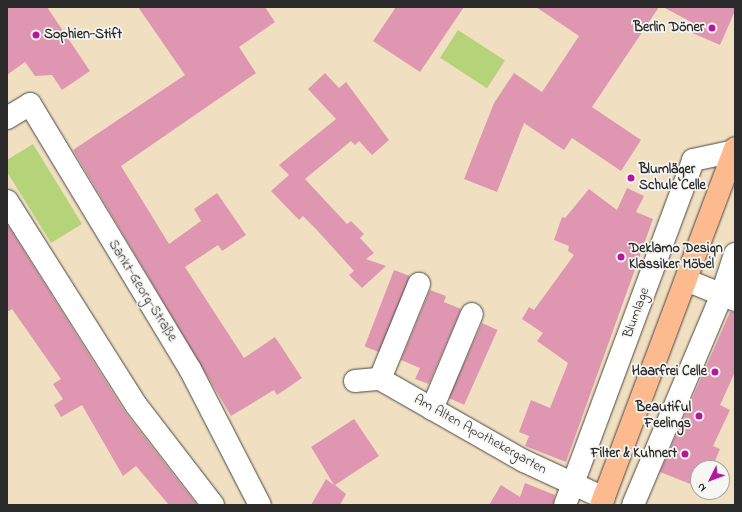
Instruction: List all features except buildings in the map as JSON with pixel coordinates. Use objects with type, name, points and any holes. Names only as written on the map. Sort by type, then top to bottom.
[{"type":"main road","name":"Blumlage","points":[[603,501],[735,149]]},
{"type":"street","name":"Sankt-Georg-Straße","points":[[7,118],[30,104],[190,369],[260,505]]},
{"type":"street","name":"Blumlage","points":[[565,505],[693,160],[735,149]]},
{"type":"street","points":[[7,201],[136,405],[213,505]]},
{"type":"street","points":[[633,505],[729,297],[735,254]]},
{"type":"street","points":[[686,280],[729,297]]},
{"type":"street","points":[[354,381],[380,379],[419,284]]},
{"type":"street","points":[[432,409],[472,314]]},
{"type":"street","name":"Am Alten Apothekergarten","points":[[380,379],[432,409],[603,501]]},
{"type":"street","points":[[613,472],[642,484]]},
{"type":"green space","points":[[458,30],[505,60],[487,88],[440,58]]},
{"type":"green space","points":[[33,144],[82,224],[51,243],[7,172],[7,160]]},
{"type":"place","name":"Berlin Döner","points":[[712,28]]},
{"type":"place","name":"Sophien-Stift","points":[[36,35]]},
{"type":"place","name":"Blumläger Schule Celle","points":[[631,178]]},
{"type":"place","name":"Deklamo Design Klassiker Möbel","points":[[621,257]]},
{"type":"place","name":"Haarfrei Celle","points":[[715,372]]},
{"type":"place","name":"Beautiful Feelings","points":[[699,416]]},
{"type":"place","name":"Filter & Kuhnert","points":[[685,454]]}]
